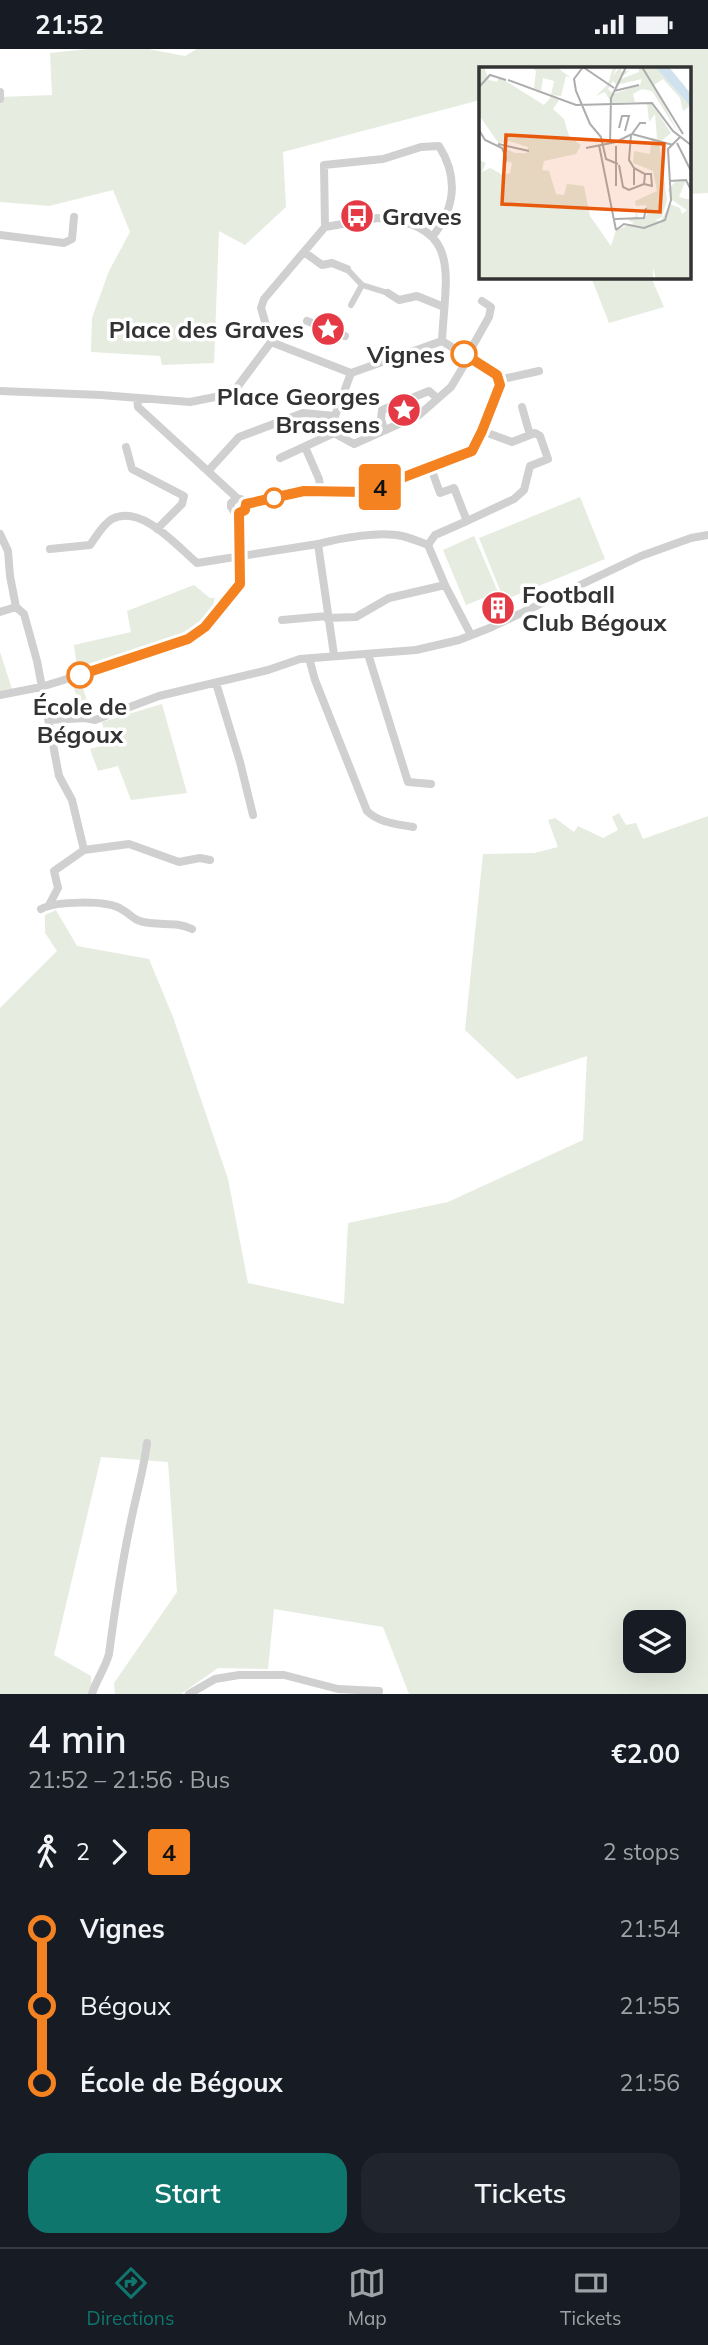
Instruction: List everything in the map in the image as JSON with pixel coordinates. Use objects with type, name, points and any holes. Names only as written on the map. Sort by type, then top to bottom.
[{"type":"street","points":[[0,92],[0,99]]},
{"type":"street","points":[[325,227],[324,165],[383,159],[421,147],[439,146],[450,179],[452,195],[444,222],[432,237]]},
{"type":"street","points":[[0,235],[64,243],[72,239],[74,216]]},
{"type":"street","points":[[271,342],[261,308],[264,299],[325,227],[377,218],[397,219],[413,224],[432,237],[442,250],[445,257],[442,341]]},
{"type":"street","points":[[304,252],[322,265],[332,263],[347,269],[362,285],[388,293],[399,300],[417,296],[444,307]]},
{"type":"street","points":[[351,305],[362,285]]},
{"type":"street","points":[[334,433],[354,444],[419,415],[451,387],[489,317],[491,307],[482,301]]},
{"type":"street","points":[[307,321],[345,336]]},
{"type":"street","points":[[271,342],[351,373],[442,341]]},
{"type":"street","points":[[246,504],[304,491],[365,492],[472,451],[500,385],[497,375],[442,341]]},
{"type":"street","points":[[0,391],[190,402],[225,395],[235,390],[271,342]]},
{"type":"street","points":[[498,380],[539,371]]},
{"type":"street","points":[[334,433],[335,416],[351,373]]},
{"type":"street","points":[[384,429],[382,409],[429,391],[437,398]]},
{"type":"street","points":[[137,398],[138,407],[237,498],[244,500],[245,510],[239,513],[231,507],[237,498]]},
{"type":"street","points":[[522,407],[530,435]]},
{"type":"street","points":[[209,470],[239,437],[303,413],[335,416]]},
{"type":"street","points":[[429,545],[435,535],[514,499],[524,490],[530,466],[548,459],[540,436],[535,433],[512,442],[482,431]]},
{"type":"street","points":[[280,458],[334,433]]},
{"type":"street","points":[[126,447],[132,468],[184,496],[182,503],[157,530]]},
{"type":"street","points":[[305,447],[319,479],[321,491]]},
{"type":"street","points":[[431,468],[440,493],[454,488],[467,521]]},
{"type":"street","points":[[0,695],[41,687],[188,639],[205,627],[240,584],[239,513]]},
{"type":"street","points":[[50,549],[90,545],[109,520],[130,516],[144,519],[197,563],[335,539],[392,535],[429,545]]},
{"type":"street","points":[[0,534],[8,551],[16,607],[24,614],[59,776],[72,800],[85,851]]},
{"type":"street","points":[[49,720],[95,720],[159,696],[309,658],[416,650],[471,635],[641,556],[691,538],[708,535]]},
{"type":"street","points":[[318,544],[334,656]]},
{"type":"street","points":[[429,545],[445,585],[471,635]]},
{"type":"street","points":[[282,620],[356,617],[389,598],[445,585]]},
{"type":"street","points":[[0,612],[16,607]]},
{"type":"street","points":[[368,654],[408,782],[431,784]]},
{"type":"street","points":[[309,658],[315,680],[367,811],[373,817],[413,827]]},
{"type":"street","points":[[215,683],[240,762],[253,815]]},
{"type":"street","points":[[192,929],[180,923],[150,923],[131,919],[121,908],[85,903],[45,907],[58,888],[54,871],[85,851],[129,844],[179,862],[200,858],[210,860]]},
{"type":"street","points":[[92,1694],[109,1654],[123,1558],[137,1489],[145,1468],[147,1443]]},
{"type":"street","points":[[189,1694],[215,1679],[239,1675],[284,1675],[338,1689],[379,1691]]},
{"type":"shaded area","points":[[88,49],[148,49],[185,56],[197,49],[708,49],[708,193],[690,194],[690,67],[479,67],[479,100],[283,152],[286,207],[245,245],[219,231],[214,363],[162,365],[160,356],[91,352],[92,318],[109,271],[130,232],[113,190],[49,206],[0,202],[0,97],[52,95],[50,53]]},
{"type":"shaded area","points":[[591,278],[651,278],[664,307],[609,323]]},
{"type":"shaded area","points":[[580,497],[605,559],[504,600],[479,538]]},
{"type":"shaded area","points":[[474,536],[498,592],[466,605],[443,550]]},
{"type":"shaded area","points":[[194,585],[210,598],[215,598],[211,612],[192,631],[78,673],[74,645],[131,632],[127,611]]},
{"type":"shaded area","points":[[0,652],[12,689],[0,691]]},
{"type":"shaded area","points":[[80,680],[91,712],[83,715],[72,683]]},
{"type":"shaded area","points":[[162,704],[187,793],[131,800],[118,766],[98,771],[90,749],[108,744],[102,722]]},
{"type":"shaded area","points":[[619,813],[626,825],[636,823],[643,839],[708,816],[708,1694],[409,1694],[383,1627],[274,1609],[268,1669],[218,1668],[181,1694],[115,1694],[114,1683],[177,1592],[168,1462],[101,1457],[54,1655],[91,1676],[92,1694],[0,1694],[0,1008],[57,951],[45,933],[45,915],[56,910],[77,946],[149,959],[173,1017],[228,1179],[248,1283],[344,1304],[348,1223],[448,1202],[583,1140],[587,1056],[517,1079],[465,1030],[483,854],[534,853],[558,847],[548,820],[555,818],[574,832],[578,826],[603,838],[618,830],[612,817]]},
{"type":"bus line","name":"4","points":[[80,675],[188,639],[205,627],[240,584],[239,513],[245,510],[246,504],[304,491],[365,492],[472,451],[500,385],[497,375],[464,354]]},
{"type":"place","name":"Graves","points":[[357,216]]},
{"type":"place","name":"Place des Graves","points":[[328,329]]},
{"type":"place","name":"Vignes","points":[[464,354]]},
{"type":"place","name":"Place Georges Brassens","points":[[404,410]]},
{"type":"place","name":"Football Club Bégoux","points":[[498,608]]},
{"type":"place","name":"École de Bégoux","points":[[80,675]]}]
